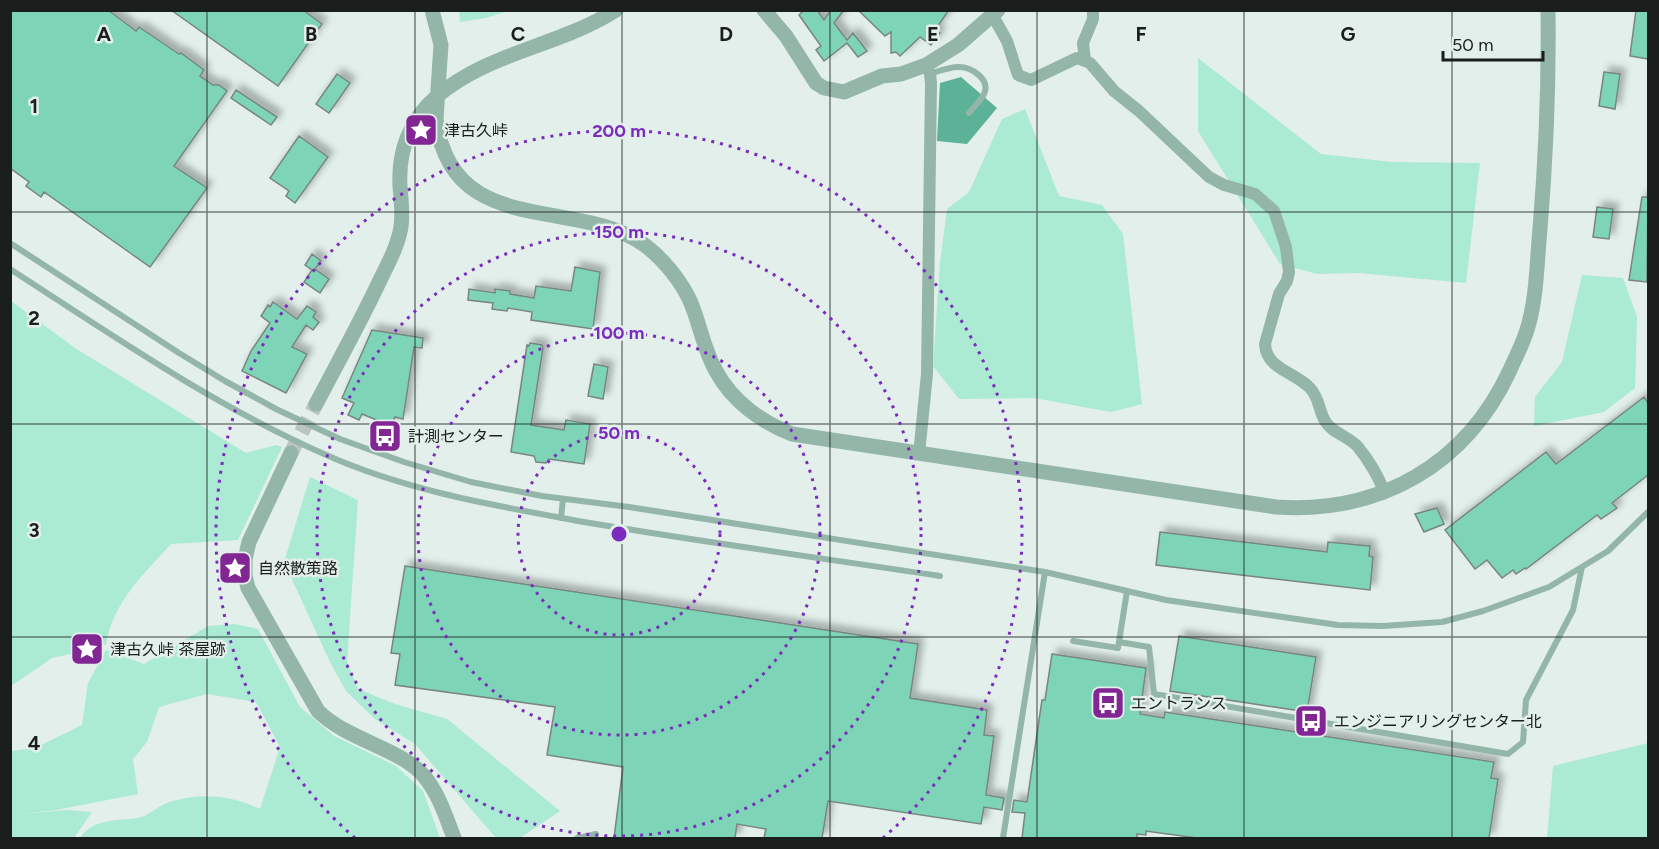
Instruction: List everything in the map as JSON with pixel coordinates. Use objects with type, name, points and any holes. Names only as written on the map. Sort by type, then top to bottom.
[{"type":"street","points":[[432,10],[441,45],[436,119],[444,150],[451,164],[469,185],[498,203],[616,231],[646,246],[674,275],[691,302],[715,371],[733,394],[764,421],[792,434],[1276,507],[1304,508],[1347,504],[1384,492],[1431,468],[1464,440],[1479,423],[1506,380],[1522,344],[1533,305],[1546,146],[1548,10]]},
{"type":"street","points":[[316,404],[374,294],[395,248],[401,227],[400,165],[403,146],[414,122],[437,96],[488,64],[596,24],[616,10]]},
{"type":"street","points":[[1085,60],[1083,43],[1093,19],[1093,10]]},
{"type":"street","points":[[770,13],[809,76],[824,88],[844,92],[882,76],[928,69],[995,13],[1018,75],[1031,80],[1077,58],[1090,63],[1114,91],[1139,111],[1209,177],[1224,185],[1255,194],[1274,211],[1286,247],[1289,272],[1287,281],[1279,294],[1265,351],[1273,363],[1305,382],[1318,397],[1326,422],[1358,447],[1384,492]]},
{"type":"street","points":[[920,454],[927,374],[928,69]]},
{"type":"street","points":[[291,453],[249,542],[245,559],[248,588],[318,711],[328,721],[400,759],[423,775],[434,790],[454,838]]},
{"type":"lane","points":[[928,69],[967,68],[978,74],[985,86],[985,91],[969,113]]},
{"type":"lane","points":[[10,243],[225,381],[276,409],[340,439],[404,462],[471,482],[563,499],[1045,572],[1166,600],[1338,625],[1383,626],[1442,622],[1483,611],[1549,587],[1608,551],[1648,512]]},
{"type":"lane","points":[[10,269],[219,402],[326,455],[410,484],[445,494],[561,518],[940,576]]},
{"type":"lane","points":[[561,518],[563,499]]},
{"type":"lane","points":[[1119,642],[1149,647],[1154,694],[1508,754],[1523,742],[1526,700],[1573,610],[1582,567]]},
{"type":"lane","points":[[1003,838],[1045,572]]},
{"type":"lane","points":[[1073,641],[1118,648],[1127,591]]},
{"type":"lane","points":[[577,838],[596,834]]},
{"type":"shaded area","points":[[459,10],[508,11],[486,18],[460,22]]},
{"type":"shaded area","points":[[1198,58],[1321,154],[1392,162],[1480,163],[1466,283],[1359,273],[1317,274],[1280,264],[1198,131]]},
{"type":"shaded area","points":[[961,77],[997,108],[967,144],[937,141],[940,83]]},
{"type":"shaded area","points":[[1025,109],[1059,196],[1102,205],[1123,234],[1142,404],[1111,412],[1034,398],[959,399],[933,366],[940,263],[947,209],[969,192],[1002,119]]},
{"type":"shaded area","points":[[1582,275],[1623,278],[1637,317],[1635,388],[1604,412],[1534,426],[1535,397],[1562,362]]},
{"type":"shaded area","points":[[11,301],[75,348],[246,453],[276,445],[282,447],[238,540],[171,544],[122,602],[109,630],[106,645],[77,642],[75,653],[52,658],[11,686]]},
{"type":"shaded area","points":[[310,477],[358,500],[347,662],[358,689],[395,704],[447,719],[560,811],[520,838],[496,838],[415,744],[375,719],[346,691],[330,662],[284,562]]},
{"type":"shaded area","points":[[235,624],[258,629],[300,707],[334,736],[396,766],[423,791],[440,838],[80,838],[85,832],[99,824],[142,817],[167,803],[191,797],[226,798],[260,809],[280,747],[256,702],[207,694],[159,707],[147,742],[133,759],[138,794],[56,810],[19,814],[68,810],[92,812],[74,838],[11,838],[11,751],[35,748],[82,725],[88,683],[106,650],[144,664],[208,626]]},
{"type":"shaded area","points":[[1648,743],[1648,838],[1547,838],[1553,766]]},
{"type":"building","points":[[10,10],[108,10],[136,31],[139,27],[179,54],[181,53],[204,70],[200,76],[227,91],[174,166],[207,188],[150,267],[44,192],[41,197],[26,186],[29,182],[10,168]]},
{"type":"building","points":[[171,10],[303,10],[322,24],[278,86]]},
{"type":"building","points":[[804,10],[817,10],[824,20],[831,10],[844,10],[834,23],[847,40],[853,33],[867,51],[858,57],[847,43],[824,61],[816,50],[821,46],[799,15]]},
{"type":"building","points":[[858,10],[949,10],[935,30],[940,33],[931,45],[920,37],[900,56],[896,52],[891,53],[891,32],[885,36]]},
{"type":"building","points":[[1636,10],[1648,10],[1648,59],[1630,56]]},
{"type":"building","points":[[1604,72],[1620,74],[1615,109],[1599,106]]},
{"type":"building","points":[[337,74],[350,83],[329,113],[316,104]]},
{"type":"building","points":[[236,90],[277,117],[271,125],[231,98]]},
{"type":"building","points":[[299,136],[328,157],[295,203],[286,196],[289,191],[270,178]]},
{"type":"building","points":[[1642,197],[1648,197],[1647,282],[1629,280]]},
{"type":"building","points":[[1597,207],[1613,209],[1609,239],[1593,237]]},
{"type":"building","points":[[312,254],[321,261],[315,269],[329,279],[320,293],[304,282],[312,270],[305,265]]},
{"type":"building","points":[[575,267],[600,272],[593,329],[531,320],[532,312],[508,308],[507,311],[492,309],[493,303],[468,300],[469,289],[495,293],[495,289],[510,291],[510,294],[534,298],[536,286],[571,291]]},
{"type":"building","points":[[273,302],[297,319],[307,306],[316,312],[313,317],[319,322],[313,330],[306,325],[292,347],[307,354],[286,393],[242,371],[251,351],[270,323],[261,316],[268,305],[270,307]]},
{"type":"building","points":[[372,330],[423,338],[422,348],[414,347],[403,419],[395,417],[391,426],[362,414],[359,420],[348,415],[354,403],[342,398]]},
{"type":"building","points":[[530,343],[542,345],[543,348],[531,425],[564,430],[566,420],[590,424],[584,464],[549,459],[546,463],[536,462],[534,456],[511,452],[527,345],[529,346]]},
{"type":"building","points":[[594,364],[608,367],[603,399],[588,396]]},
{"type":"building","points":[[1644,397],[1648,403],[1648,475],[1612,503],[1617,508],[1601,519],[1597,515],[1526,569],[1516,574],[1513,570],[1502,578],[1487,560],[1475,569],[1445,530],[1546,452],[1556,464]]},
{"type":"building","points":[[1437,508],[1444,524],[1424,532],[1415,514]]},
{"type":"building","points":[[1160,532],[1327,552],[1328,542],[1370,546],[1369,556],[1373,557],[1370,590],[1156,565]]},
{"type":"building","points":[[405,566],[918,644],[910,698],[987,710],[984,735],[994,736],[986,795],[1004,798],[1002,810],[984,807],[981,824],[828,801],[822,838],[764,838],[766,829],[737,824],[735,838],[614,838],[623,767],[547,755],[555,707],[395,685],[400,654],[391,653]]},
{"type":"building","points":[[1179,636],[1316,657],[1307,712],[1170,691]]},
{"type":"building","points":[[1052,654],[1146,668],[1140,714],[1164,718],[1165,712],[1494,762],[1491,778],[1498,779],[1489,838],[1197,838],[1146,831],[1146,835],[1137,834],[1137,838],[1022,838],[1025,813],[1012,812],[1014,800],[1027,802],[1042,700],[1045,700]]},
{"type":"tunnel","points":[[291,453],[316,404]]},
{"type":"place","name":"津古久峠","points":[[421,130]]},
{"type":"place","name":"計測センター","points":[[385,436]]},
{"type":"place","name":"自然散策路","points":[[235,568]]},
{"type":"place","name":"津古久峠 茶屋跡","points":[[87,649]]},
{"type":"place","name":"エントランス","points":[[1108,703]]},
{"type":"place","name":"エンジニアリングセンター北","points":[[1311,721]]}]
